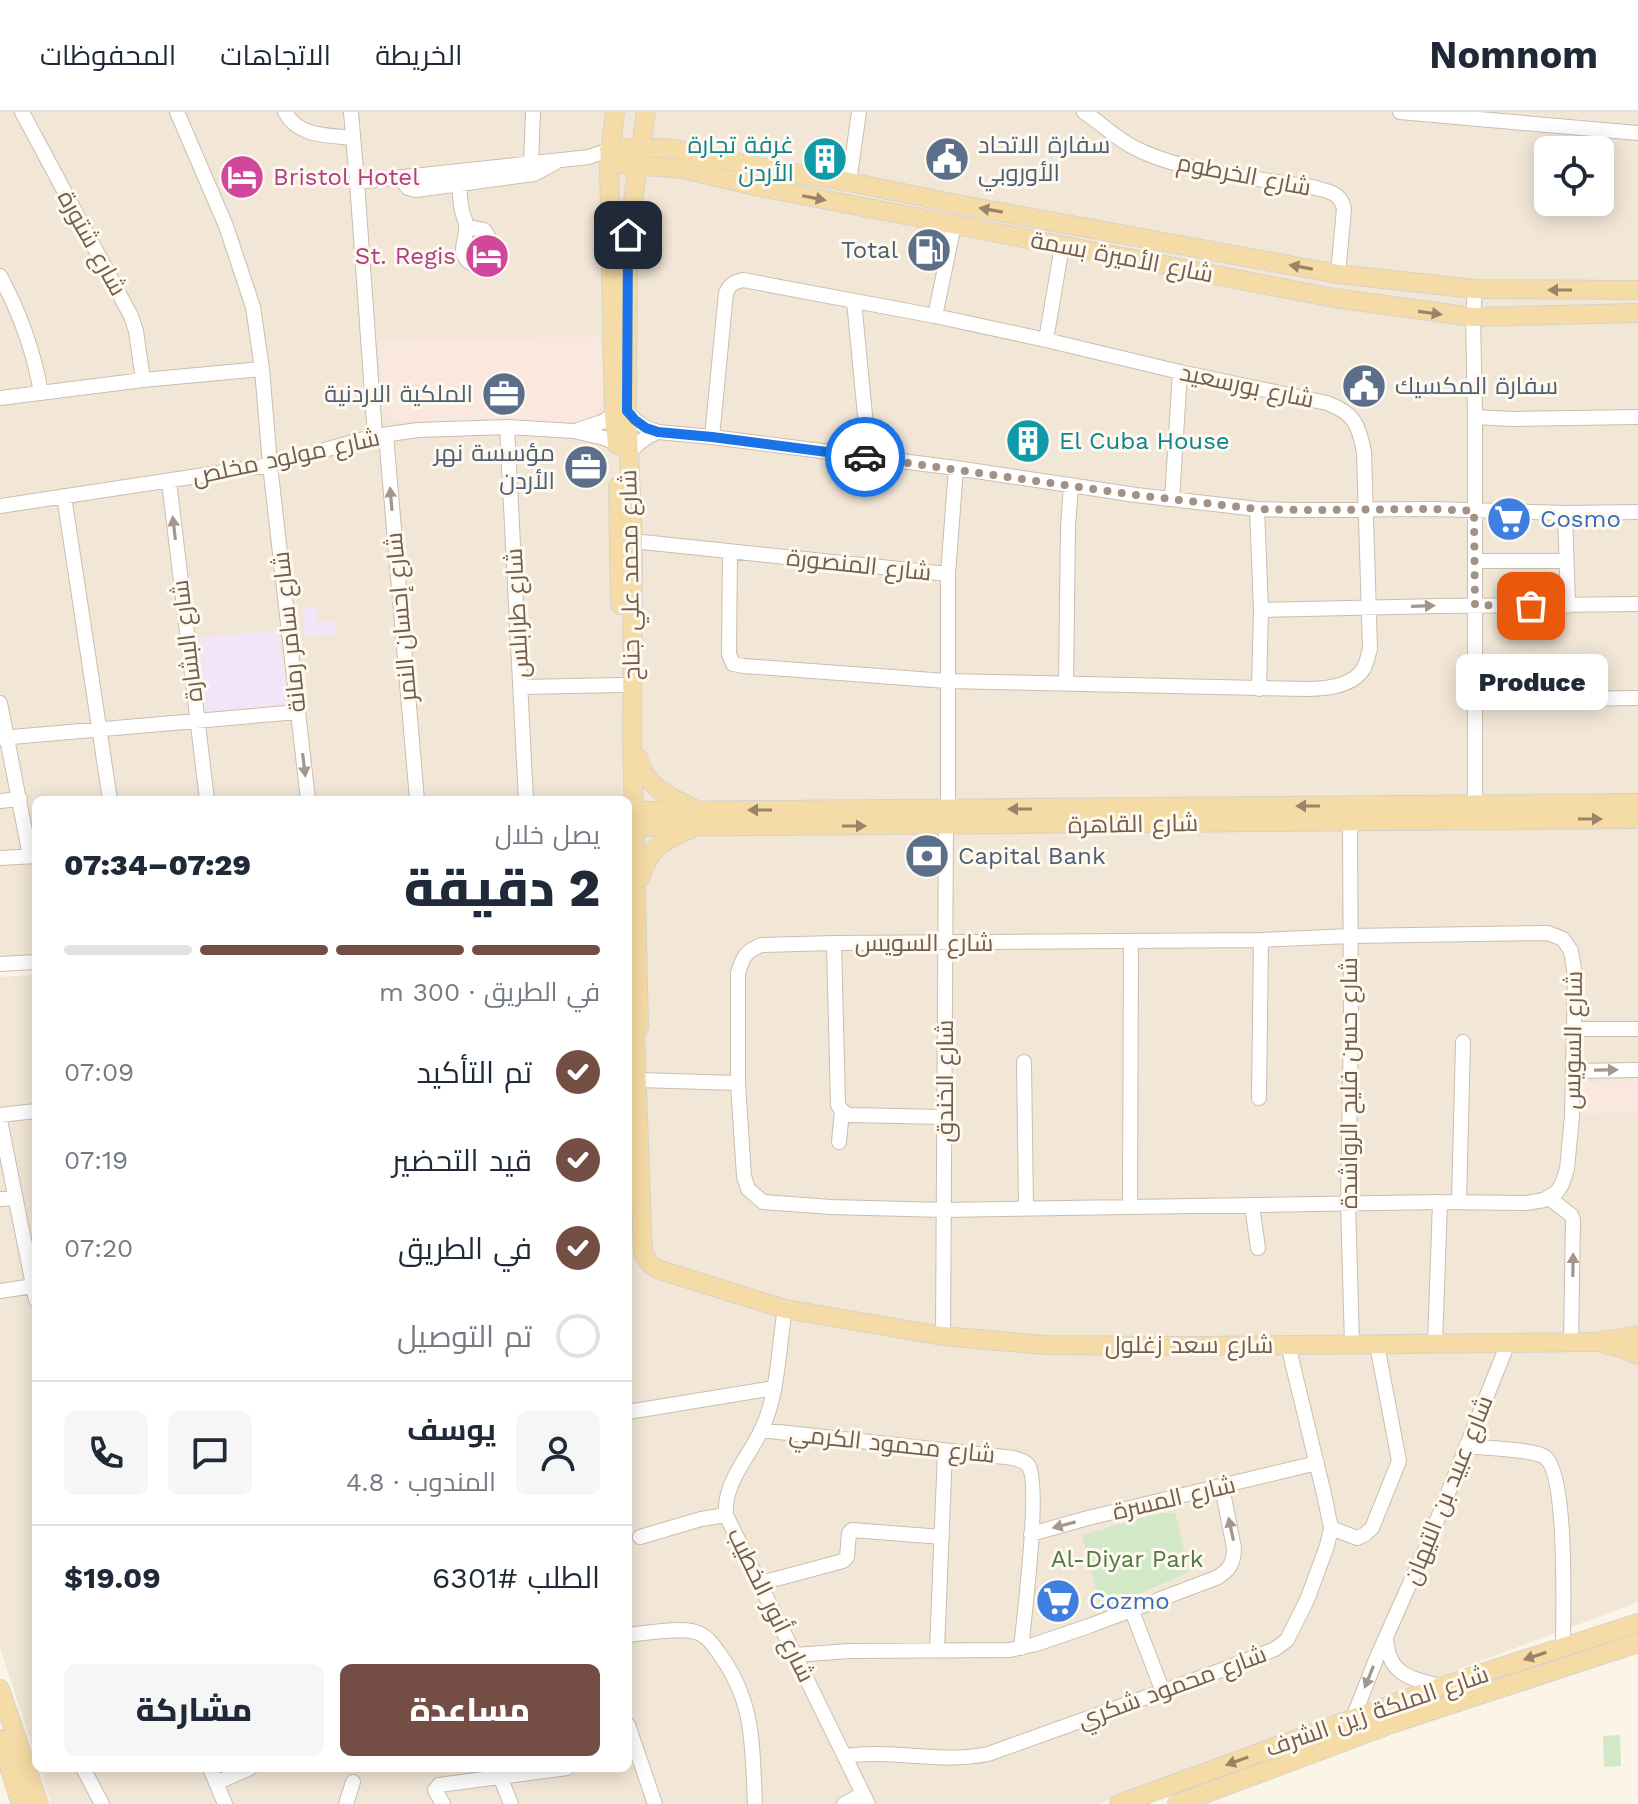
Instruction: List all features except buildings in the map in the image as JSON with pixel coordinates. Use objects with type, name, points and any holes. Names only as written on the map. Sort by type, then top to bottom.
[{"type":"main road","name":"شارع محمد علي جناح","points":[[615,112],[609,156],[623,450],[633,541],[630,796]]},
{"type":"main road","name":"شارع محمد علي جناح","points":[[621,413],[628,235],[647,112]]},
{"type":"main road","points":[[628,235],[642,192],[657,178],[668,173],[680,156],[656,135],[647,112]]},
{"type":"main road","name":"شارع الأميرة بسمة","points":[[609,156],[680,156],[759,167],[1338,274],[1475,289],[1638,290]]},
{"type":"main road","name":"شارع الأميرة بسمة","points":[[680,156],[755,186],[1334,298],[1473,317],[1638,313]]},
{"type":"main road","name":"شارع محمد علي جناح","points":[[623,450],[622,685],[629,796]]},
{"type":"main road","points":[[632,736],[640,764],[650,783],[698,818],[654,850],[637,888]]},
{"type":"main road","name":"شارع القاهرة","points":[[632,815],[1350,821],[1638,803]]},
{"type":"main road","name":"شارع القاهرة","points":[[947,818],[1475,812],[1638,819]]},
{"type":"main road","name":"شارع محمد علي جناح","points":[[632,836],[637,888],[632,956],[640,1026],[635,1037]]},
{"type":"main road","name":"شارع محمد علي جناح","points":[[632,1032],[638,1080],[643,1253],[653,1268],[785,1309]]},
{"type":"main road","name":"شارع سعد زغلول","points":[[785,1309],[943,1336],[1060,1345],[1595,1342],[1638,1335]]},
{"type":"main road","name":"شارع سعد زغلول","points":[[1595,1342],[1638,1355]]},
{"type":"main road","points":[[1609,1632],[1638,1612]]},
{"type":"main road","name":"شارع الملكة زين الشرف","points":[[1119,1804],[1442,1686],[1638,1623]]},
{"type":"main road","name":"شارع الملكة زين الشرف","points":[[1177,1804],[1394,1723],[1638,1643]]},
{"type":"main road","points":[[1614,1651],[1638,1657]]},
{"type":"main road","points":[[0,1689],[31,1768],[39,1804]]},
{"type":"main road","points":[[1,1746],[21,1804]]},
{"type":"street","name":"شارع شتورة","points":[[22,112],[127,308],[136,331],[143,380]]},
{"type":"street","name":"شارع سامر رمانة","points":[[177,112],[226,226],[253,307],[308,796]]},
{"type":"street","points":[[285,112],[289,120],[301,129],[352,138]]},
{"type":"street","name":"شارع إحسان النمر","points":[[351,112],[417,796]]},
{"type":"street","points":[[531,163],[533,112]]},
{"type":"street","points":[[849,182],[859,112]]},
{"type":"street","name":"شارع الخرطوم","points":[[1084,112],[1131,147],[1163,159],[1185,166],[1312,187],[1338,195],[1344,209],[1338,274]]},
{"type":"street","points":[[1400,112],[1638,131]]},
{"type":"street","points":[[357,182],[609,156]]},
{"type":"street","points":[[402,179],[412,190],[534,174],[559,160]]},
{"type":"street","points":[[459,184],[467,227]]},
{"type":"street","points":[[935,316],[954,225]]},
{"type":"street","points":[[1046,340],[1062,246]]},
{"type":"street","points":[[0,276],[27,336],[41,393]]},
{"type":"street","name":"شارع بورسعيد","points":[[712,437],[726,293],[729,286],[743,280],[935,316],[1327,403],[1344,410],[1355,421],[1364,452],[1370,649],[1365,667],[1356,677],[1324,689],[946,681],[744,666],[733,664],[729,654],[730,552]]},
{"type":"street","points":[[1475,289],[1475,812]]},
{"type":"street","points":[[854,301],[869,457]]},
{"type":"street","points":[[0,398],[262,369]]},
{"type":"street","points":[[1172,499],[1180,372]]},
{"type":"street","points":[[621,413],[658,432],[1257,509],[1638,512]]},
{"type":"street","name":"شارع مولود مخلص","points":[[574,431],[621,413]]},
{"type":"street","points":[[1475,417],[1638,417]]},
{"type":"street","name":"شارع مولود مخلص","points":[[0,506],[270,465],[380,436],[429,430],[507,427],[574,431],[604,438],[623,450]]},
{"type":"street","name":"شارع طرابلس","points":[[507,427],[526,796]]},
{"type":"street","points":[[623,450],[658,432]]},
{"type":"street","points":[[948,574],[956,468]]},
{"type":"street","name":"شارع البشارة","points":[[169,481],[206,796]]},
{"type":"street","points":[[1066,684],[1071,485]]},
{"type":"street","points":[[64,496],[109,796]]},
{"type":"street","points":[[1257,509],[1261,610],[1259,689]]},
{"type":"street","points":[[1565,513],[1568,606]]},
{"type":"street","name":"شارع المنصورة","points":[[633,541],[948,574],[947,818]]},
{"type":"street","points":[[1475,561],[1566,561]]},
{"type":"street","points":[[1261,610],[1638,604]]},
{"type":"street","points":[[521,687],[622,685]]},
{"type":"street","points":[[1475,700],[1638,698]]},
{"type":"street","points":[[0,703],[3,738],[32,852]]},
{"type":"street","points":[[3,738],[298,712]]},
{"type":"street","points":[[0,801],[20,799]]},
{"type":"street","name":"شارع الخندق","points":[[943,1336],[947,818]]},
{"type":"street","name":"شارع حسن فليح الرواشدة","points":[[1350,821],[1348,1203],[1352,1344]]},
{"type":"street","points":[[0,858],[32,856]]},
{"type":"street","name":"شارع السويس","points":[[1548,933],[1558,936],[1568,945],[1574,962],[1574,1071],[1567,1169],[1562,1184],[1549,1198],[1526,1203],[944,1210],[787,1205],[763,1202],[757,1198],[748,1189],[744,1176],[738,1083],[738,973],[743,957],[761,945],[946,944],[1548,933]]},
{"type":"street","points":[[1259,1098],[1261,940]]},
{"type":"street","points":[[1130,1207],[1131,941]]},
{"type":"street","points":[[834,943],[838,1105],[849,1115],[945,1117]]},
{"type":"street","points":[[0,964],[32,962]]},
{"type":"street","points":[[1574,1029],[1638,1029]]},
{"type":"street","points":[[1459,1202],[1463,1042]]},
{"type":"street","points":[[1024,1062],[1026,1207]]},
{"type":"street","points":[[1574,1071],[1638,1070]]},
{"type":"street","points":[[638,1080],[738,1083]]},
{"type":"street","points":[[839,1142],[842,1111]]},
{"type":"street","points":[[32,1112],[0,1118],[16,1198],[29,1224],[32,1258]]},
{"type":"street","points":[[0,1199],[16,1198]]},
{"type":"street","points":[[1549,1198],[1571,1215],[1574,1223],[1571,1342]]},
{"type":"street","points":[[1435,1344],[1440,1202]]},
{"type":"street","points":[[1252,1206],[1258,1248]]},
{"type":"street","points":[[0,1291],[32,1293]]},
{"type":"street","name":"شارع أنور الخطيب","points":[[785,1309],[769,1411],[730,1487],[726,1497],[726,1515],[865,1799]]},
{"type":"street","name":"شارع عبيد بن التيهان","points":[[1353,1718],[1422,1558],[1508,1343]]},
{"type":"street","name":"شارع محمود شكري","points":[[846,1756],[885,1753],[960,1759],[988,1754],[1163,1692],[1262,1655],[1283,1644],[1292,1633],[1307,1600],[1331,1528],[1288,1345]]},
{"type":"street","points":[[1331,1528],[1357,1538],[1368,1533],[1399,1461],[1377,1345]]},
{"type":"street","points":[[632,1411],[774,1388]]},
{"type":"street","name":"شارع محمود الكرمي","points":[[761,1430],[1013,1458],[1026,1464],[1032,1477],[1031,1534],[1021,1648]]},
{"type":"street","points":[[1466,1446],[1535,1453],[1548,1459],[1552,1465],[1561,1517],[1563,1647]]},
{"type":"street","points":[[937,1650],[945,1451]]},
{"type":"street","name":"شارع المسرة","points":[[1031,1534],[1317,1463]]},
{"type":"street","points":[[795,1655],[1021,1648],[1132,1611],[1216,1578],[1227,1571],[1233,1561],[1234,1548],[1222,1487]]},
{"type":"street","points":[[640,1537],[726,1515]]},
{"type":"street","points":[[761,1583],[843,1561],[847,1557],[849,1533],[852,1530],[942,1537]]},
{"type":"street","points":[[1132,1611],[1163,1692]]},
{"type":"street","points":[[632,1635],[686,1630],[696,1632],[708,1639],[721,1655],[738,1685],[748,1713],[755,1804]]},
{"type":"street","points":[[1386,1637],[1389,1657],[1398,1670],[1421,1681],[1442,1686]]},
{"type":"street","points":[[634,1760],[655,1804]]},
{"type":"street","points":[[85,1772],[102,1804]]},
{"type":"street","points":[[212,1772],[225,1804]]},
{"type":"street","points":[[216,1783],[241,1772]]},
{"type":"street","points":[[443,1804],[435,1793],[439,1785],[498,1772],[511,1804]]},
{"type":"street","points":[[346,1804],[353,1782]]},
{"type":"street","points":[[844,1804],[865,1799]]},
{"type":"shaded area","points":[[0,112],[1638,112],[1638,1602],[1098,1804],[51,1804],[40,1772],[632,1772],[632,969],[645,969],[632,840],[632,796],[32,796],[32,962],[0,964]]},
{"type":"shaded area","points":[[600,336],[604,401],[594,418],[574,423],[399,422],[388,416],[380,405],[379,341]]},
{"type":"shaded area","points":[[316,606],[317,622],[336,621],[337,634],[305,637],[303,607]]},
{"type":"shaded area","points":[[279,631],[286,701],[282,705],[209,712],[205,709],[195,638]]},
{"type":"shaded area","points":[[32,975],[32,1747],[0,1648],[0,977]]},
{"type":"shaded area","points":[[1638,1080],[1638,1112],[1578,1114],[1578,1090],[1583,1082]]},
{"type":"green space","name":"Al-Diyar Park","points":[[1159,1513],[1175,1513],[1189,1572],[1101,1610],[1082,1535]]},
{"type":"green space","points":[[1620,1735],[1621,1766],[1604,1767],[1603,1736]]},
{"type":"way so far","points":[[865,457],[1257,509],[1474,511],[1475,605],[1531,606]]},
{"type":"place","name":"غرفة تجارة الأردن","points":[[825,159]]},
{"type":"place","name":"سفارة الاتحاد الأوروبي","points":[[947,159]]},
{"type":"place","name":"Bristol Hotel","points":[[242,177]]},
{"type":"place","name":"Total","points":[[929,250]]},
{"type":"place","name":"St. Regis","points":[[487,256]]},
{"type":"place","name":"سفارة المكسيك","points":[[1364,386]]},
{"type":"place","name":"الملكية الاردنية","points":[[504,394]]},
{"type":"place","name":"El Cuba House","points":[[1028,441]]},
{"type":"place","name":"مؤسسة نهر الأردن","points":[[586,467]]},
{"type":"place","name":"Cosmo","points":[[1509,519]]},
{"type":"place","name":"Produce","points":[[1531,606]]},
{"type":"place","name":"Capital Bank","points":[[927,856]]},
{"type":"place","name":"Cozmo","points":[[1058,1601]]},
{"type":"route","points":[[628,235],[627,411],[635,420],[658,432],[865,457]]}]
